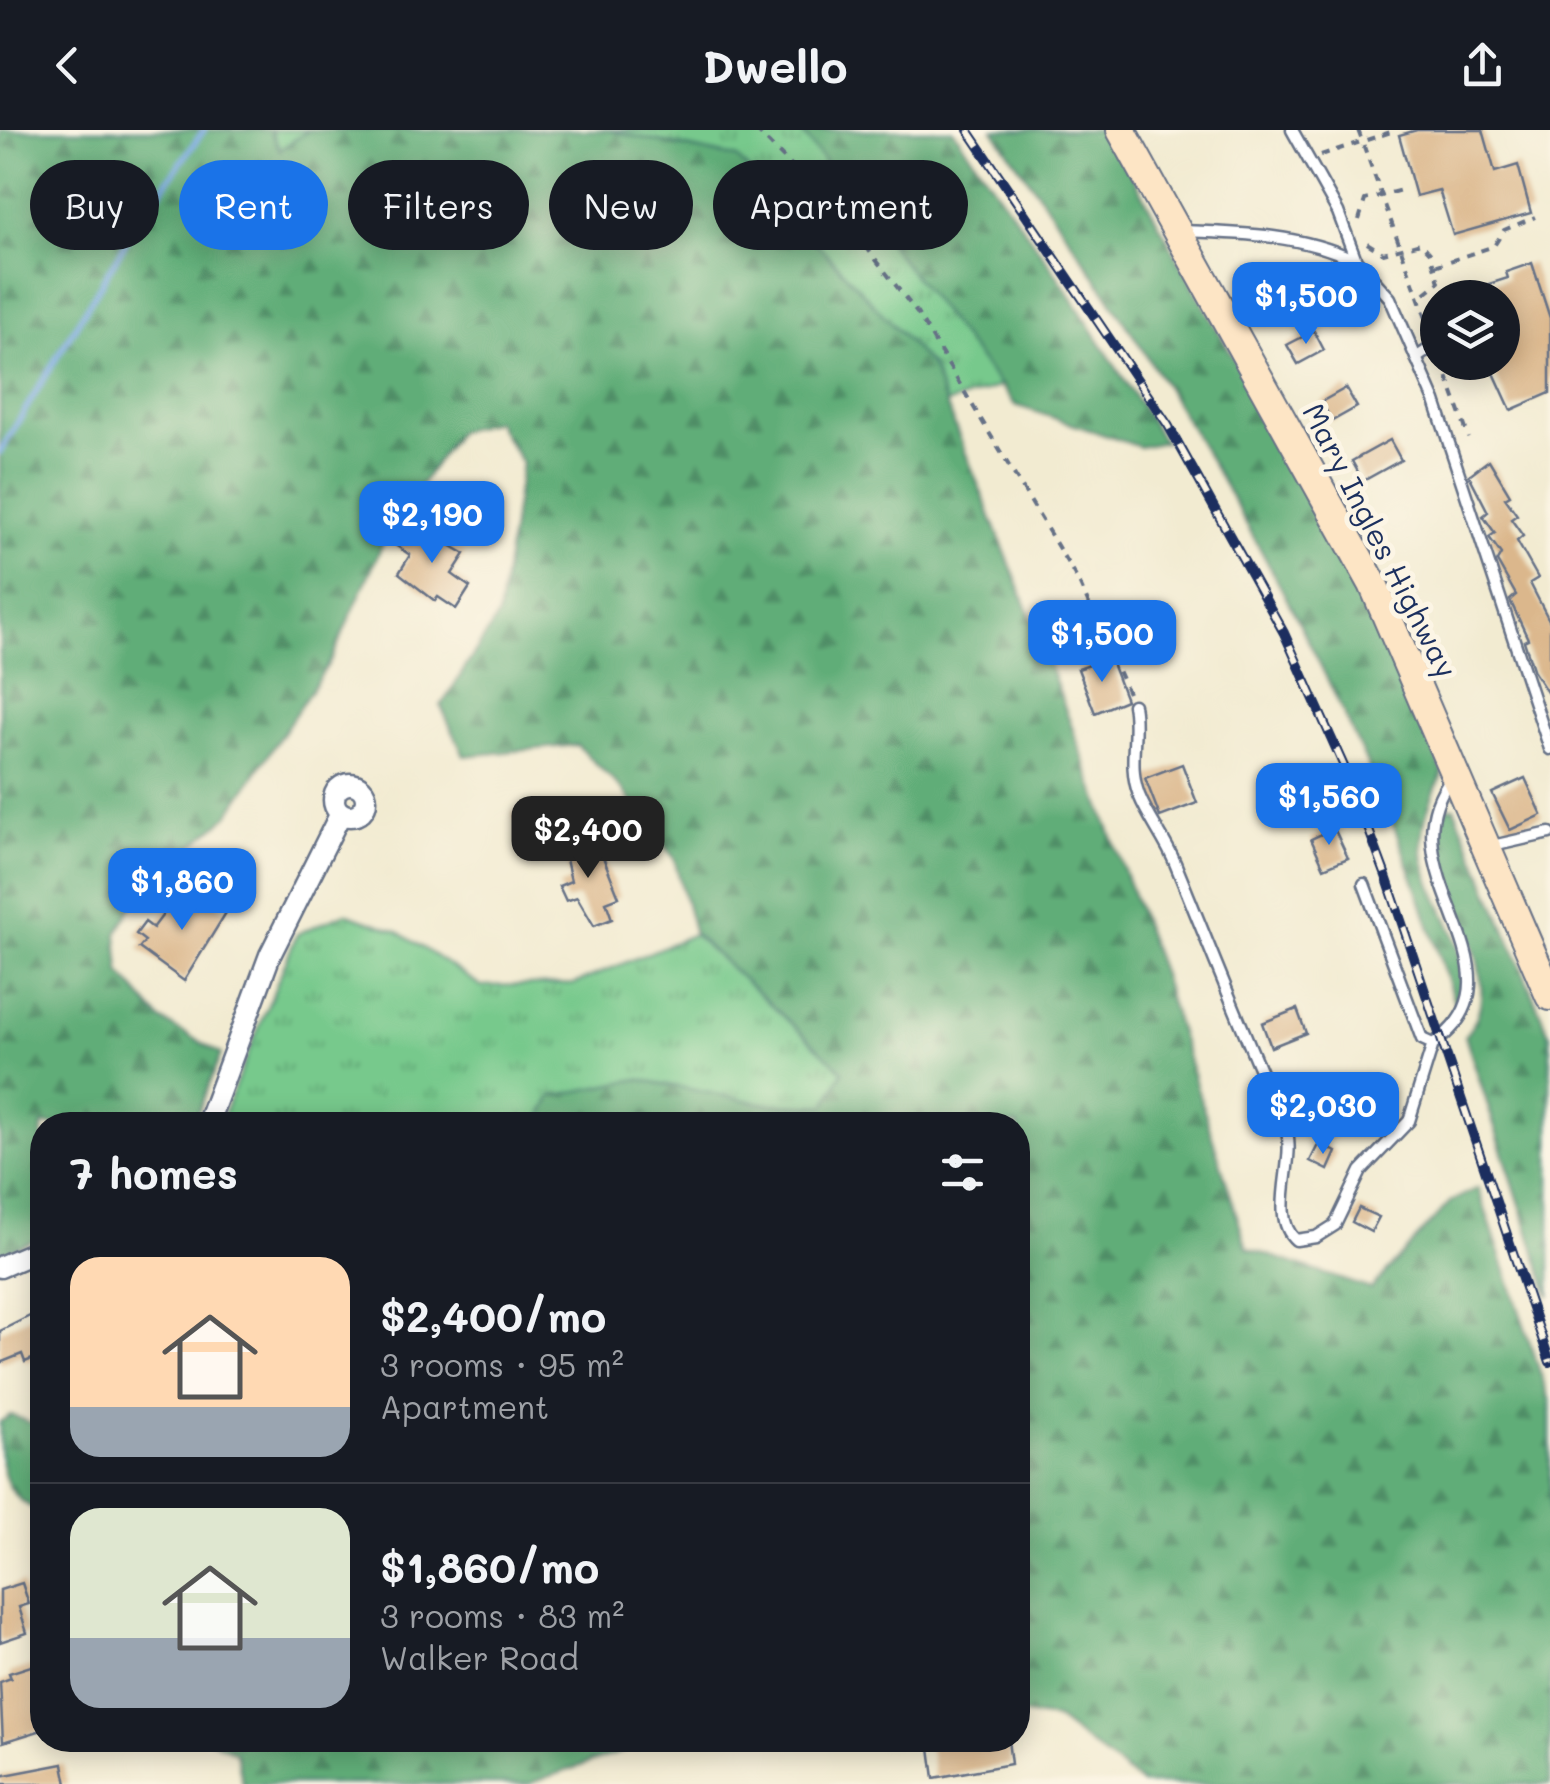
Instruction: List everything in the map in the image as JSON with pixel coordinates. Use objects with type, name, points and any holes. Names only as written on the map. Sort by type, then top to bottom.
[{"type":"street","name":"Mary Ingles Highway","points":[[1121,130],[1373,584],[1550,996]]},
{"type":"street","points":[[213,1112],[270,956],[341,814]]},
{"type":"street","points":[[0,1266],[30,1254]]},
{"type":"lane","points":[[1292,130],[1338,212],[1356,260],[1390,298],[1435,400],[1550,749]]},
{"type":"lane","points":[[1176,230],[1283,237],[1328,247],[1356,260]]},
{"type":"lane","points":[[1416,358],[1420,355]]},
{"type":"lane","points":[[1133,705],[1136,721],[1130,751],[1139,796],[1175,863],[1225,996],[1287,1132],[1292,1150],[1284,1222],[1296,1240],[1316,1238],[1335,1225],[1361,1172],[1410,1120],[1433,1044],[1459,1022],[1474,981],[1470,956],[1437,878],[1432,848],[1434,816],[1443,789],[1455,774]]},
{"type":"lane","points":[[1487,848],[1550,832]]},
{"type":"lane","points":[[1364,884],[1408,1008],[1422,1039],[1433,1044]]},
{"type":"path","points":[[756,130],[847,222],[916,312],[1079,582],[1133,705]]},
{"type":"path","points":[[1358,130],[1382,195],[1400,247],[1419,298],[1439,282],[1435,266],[1421,243],[1400,247],[1383,253],[1368,246],[1357,216],[1366,200],[1382,195],[1401,190]]},
{"type":"path","points":[[1309,159],[1397,130]]},
{"type":"path","points":[[1435,266],[1494,246],[1504,230],[1535,217]]},
{"type":"path","points":[[1449,380],[1470,438]]},
{"type":"green space","points":[[0,130],[274,130],[271,133],[280,150],[309,130],[607,130],[737,158],[713,160],[713,250],[823,250],[931,366],[1042,645],[1160,969],[1247,1248],[1371,1289],[1450,1202],[1478,1188],[1550,1402],[1550,1784],[1142,1784],[1056,1719],[1030,1716],[1030,1112],[544,1112],[552,1096],[638,1079],[766,1104],[825,1106],[843,1071],[694,934],[674,858],[622,789],[577,745],[464,756],[441,706],[498,616],[522,463],[495,421],[457,432],[387,534],[331,660],[227,817],[143,886],[117,934],[120,972],[161,1020],[221,1054],[198,1112],[30,1112],[30,1242],[0,1254]]},
{"type":"green space","points":[[309,130],[280,150],[271,132]]},
{"type":"green space","points":[[607,130],[800,130],[824,160],[737,158]]},
{"type":"green space","points":[[800,130],[953,130],[1055,272],[1164,442],[1140,447],[1015,405],[894,250],[968,250],[968,160],[823,160]]},
{"type":"green space","points":[[993,130],[1107,130],[1357,581],[1443,772],[1426,817],[1423,854],[1461,959],[1462,981],[1456,1006],[1388,812],[1305,633],[1159,376],[1106,292]]},
{"type":"green space","points":[[823,250],[894,250],[1001,386],[946,404],[931,366]]},
{"type":"green space","points":[[1454,807],[1550,1036],[1550,1297],[1465,1035],[1479,1010],[1481,982],[1475,952],[1443,859],[1440,831],[1447,808]]},
{"type":"green space","points":[[345,913],[397,931],[481,986],[574,984],[694,934],[843,1070],[826,1106],[552,1096],[544,1112],[224,1112],[297,934]]},
{"type":"green space","points":[[11,1415],[30,1422],[30,1507],[10,1488],[5,1477],[0,1422]]},
{"type":"green space","points":[[621,1752],[528,1784],[243,1784],[236,1753]]},
{"type":"building","points":[[1417,130],[1483,130],[1495,172],[1518,165],[1531,213],[1453,235],[1439,190],[1416,196],[1399,135]]},
{"type":"building","points":[[1532,263],[1550,318],[1550,393],[1511,410],[1497,380],[1520,380],[1520,280],[1502,280],[1508,278],[1506,272]]},
{"type":"building","points":[[1282,270],[1294,292],[1266,307],[1253,285]]},
{"type":"building","points":[[1314,331],[1324,350],[1298,364],[1287,345]]},
{"type":"building","points":[[1346,388],[1357,407],[1332,421],[1321,402]]},
{"type":"building","points":[[1390,440],[1401,460],[1363,481],[1352,461]]},
{"type":"building","points":[[1489,460],[1510,495],[1505,498],[1517,515],[1511,519],[1523,536],[1517,541],[1538,578],[1530,583],[1550,622],[1550,697],[1534,672],[1524,641],[1528,639],[1510,600],[1516,595],[1497,561],[1501,554],[1489,537],[1495,533],[1483,516],[1488,512],[1469,475]]},
{"type":"building","points":[[410,522],[465,554],[452,574],[470,587],[456,609],[438,597],[435,601],[399,573],[410,555],[395,545]]},
{"type":"building","points":[[1110,658],[1126,700],[1095,713],[1078,669]]},
{"type":"building","points":[[1182,764],[1197,803],[1160,817],[1145,778]]},
{"type":"building","points":[[1525,778],[1542,815],[1510,830],[1492,793]]},
{"type":"building","points":[[535,805],[546,836],[524,844],[512,813]]},
{"type":"building","points":[[1334,828],[1348,858],[1324,868],[1311,839]]},
{"type":"building","points":[[581,834],[590,857],[601,852],[619,897],[606,902],[612,919],[594,926],[577,897],[566,901],[559,886],[571,881],[562,842]]},
{"type":"building","points":[[180,892],[194,902],[201,892],[227,911],[184,981],[139,948],[145,941],[136,934],[145,922],[153,928]]},
{"type":"building","points":[[1297,1009],[1306,1033],[1271,1047],[1262,1023]]},
{"type":"building","points":[[1374,1082],[1386,1119],[1321,1140],[1329,1125],[1325,1113],[1346,1107],[1342,1092]]},
{"type":"building","points":[[1319,1143],[1336,1152],[1328,1170],[1310,1161]]},
{"type":"building","points":[[1359,1208],[1379,1217],[1371,1232],[1352,1222]]},
{"type":"building","points":[[30,1316],[30,1360],[25,1362],[22,1354],[0,1363],[0,1331]]},
{"type":"building","points":[[22,1583],[29,1604],[19,1607],[27,1633],[0,1642],[0,1590]]},
{"type":"building","points":[[30,1666],[30,1734],[3,1742],[0,1682],[11,1678],[9,1673]]},
{"type":"building","points":[[931,1752],[1010,1752],[1011,1764],[934,1778]]},
{"type":"building","points":[[63,1764],[67,1784],[1,1784],[0,1776]]},
{"type":"waterway","points":[[0,452],[135,227],[204,130]]},
{"type":"railway","points":[[968,130],[1168,425],[1284,633],[1351,782],[1386,876],[1550,1362]]}]
